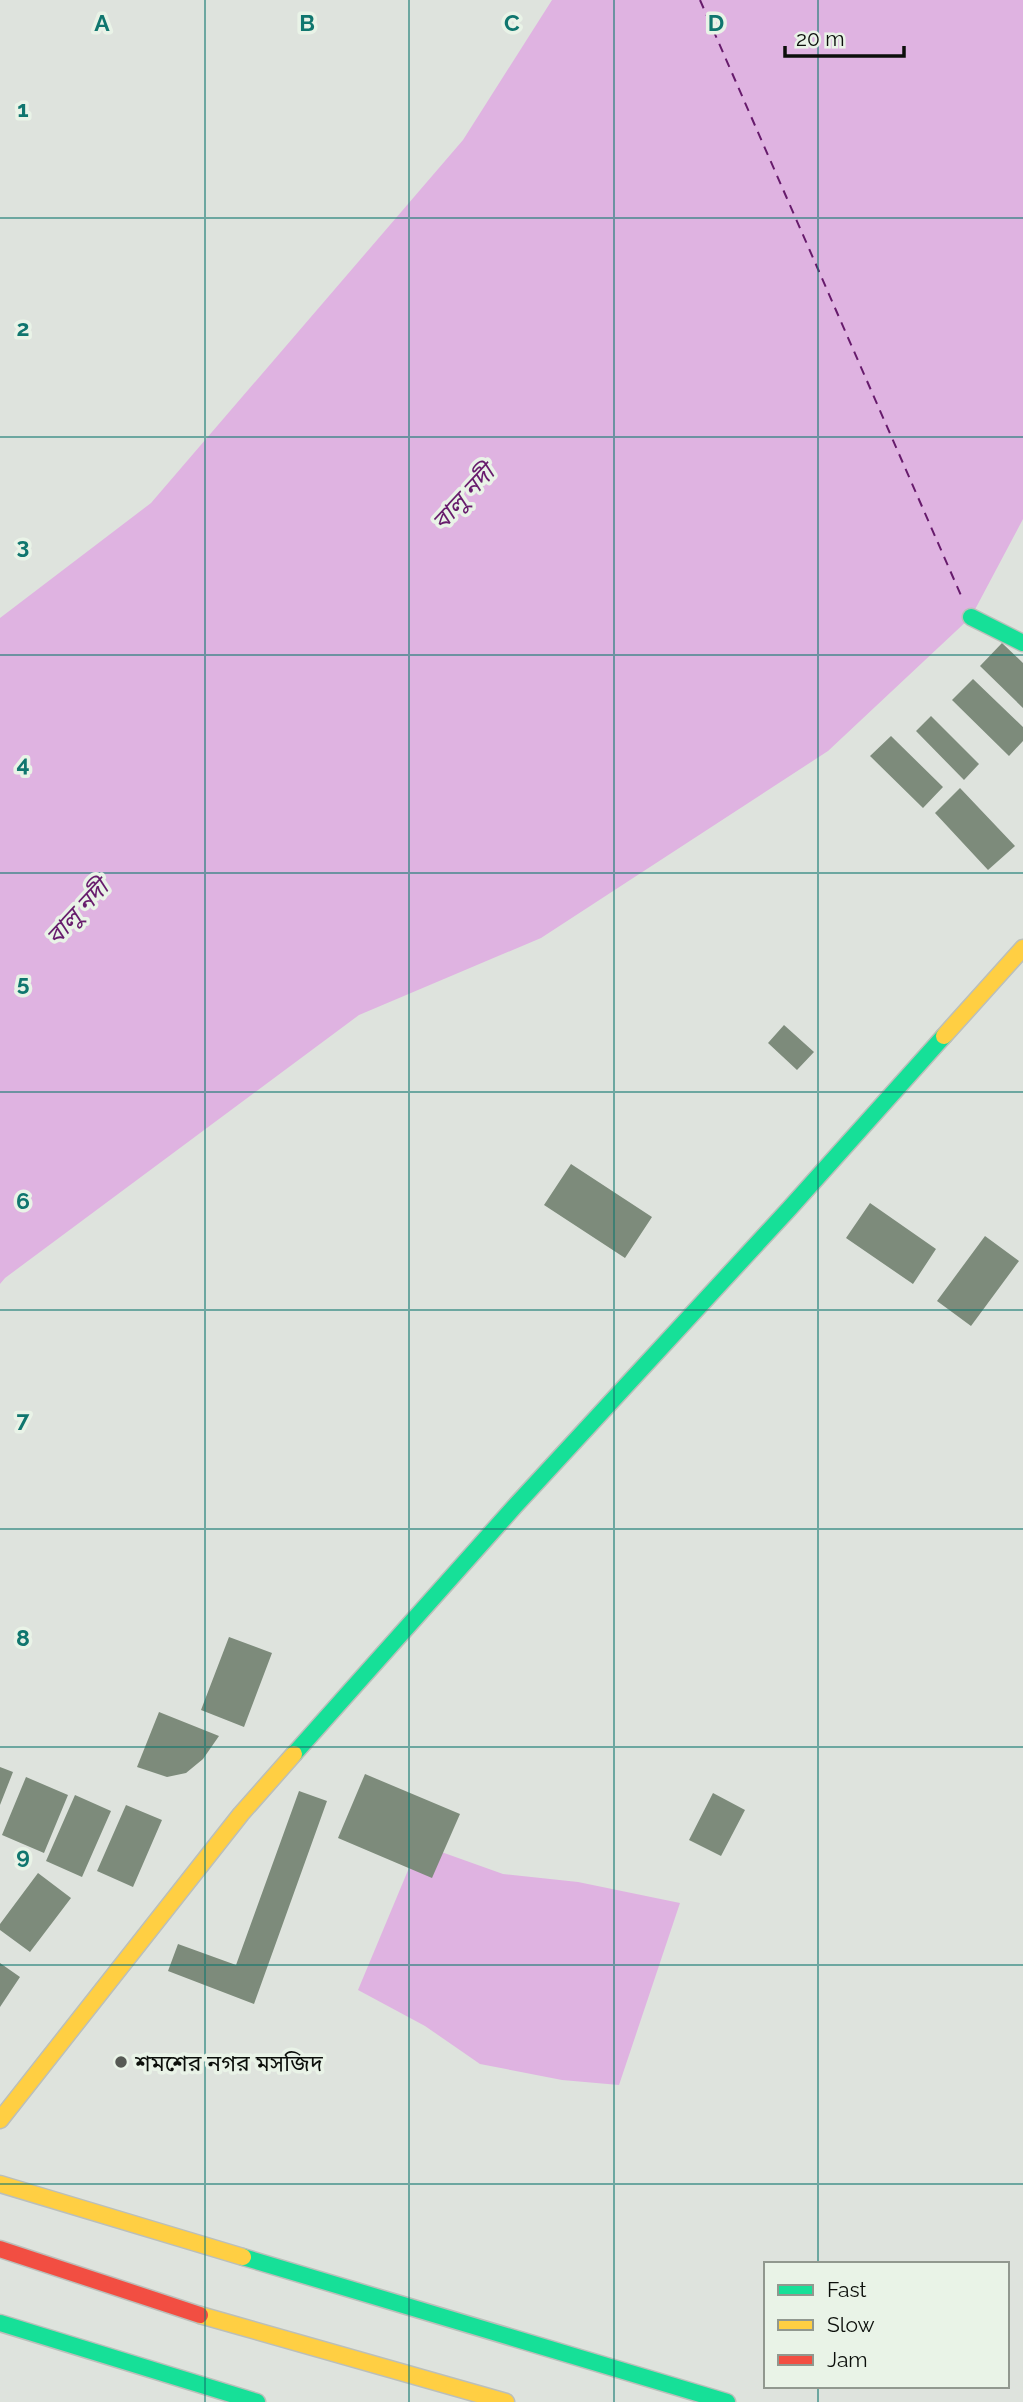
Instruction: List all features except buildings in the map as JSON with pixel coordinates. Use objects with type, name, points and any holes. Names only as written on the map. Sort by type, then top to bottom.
[{"type":"street","points":[[971,617],[1023,643]]},
{"type":"street","points":[[0,2120],[241,1814],[515,1506],[789,1209],[1023,948]]},
{"type":"street","points":[[0,2183],[727,2402]]},
{"type":"street","points":[[0,2249],[231,2325],[506,2402]]},
{"type":"street","points":[[0,2323],[257,2402]]},
{"type":"water","name":"বালু নদী","points":[[552,0],[1023,0],[1023,519],[971,617],[828,751],[541,938],[359,1015],[0,1284],[0,618],[151,503],[463,140]]},
{"type":"water","points":[[419,1844],[503,1874],[578,1882],[680,1903],[619,2085],[562,2080],[480,2064],[425,2026],[358,1990]]},
{"type":"ferry route","points":[[700,0],[963,600]]},
{"type":"traffic: fast","points":[[971,617],[1023,643]]},
{"type":"traffic: fast","points":[[294,1754],[515,1506],[789,1209],[944,1036]]},
{"type":"traffic: fast","points":[[243,2257],[727,2402]]},
{"type":"traffic: fast","points":[[0,2323],[257,2402]]},
{"type":"traffic: slow","points":[[944,1036],[1023,948]]},
{"type":"traffic: slow","points":[[0,2120],[241,1814],[294,1754]]},
{"type":"traffic: slow","points":[[0,2184],[243,2257]]},
{"type":"traffic: slow","points":[[200,2315],[506,2402]]},
{"type":"traffic: jam","points":[[0,2249],[200,2315]]},
{"type":"place","name":"শমশের নগর মসজিদ","points":[[121,2062]]}]
